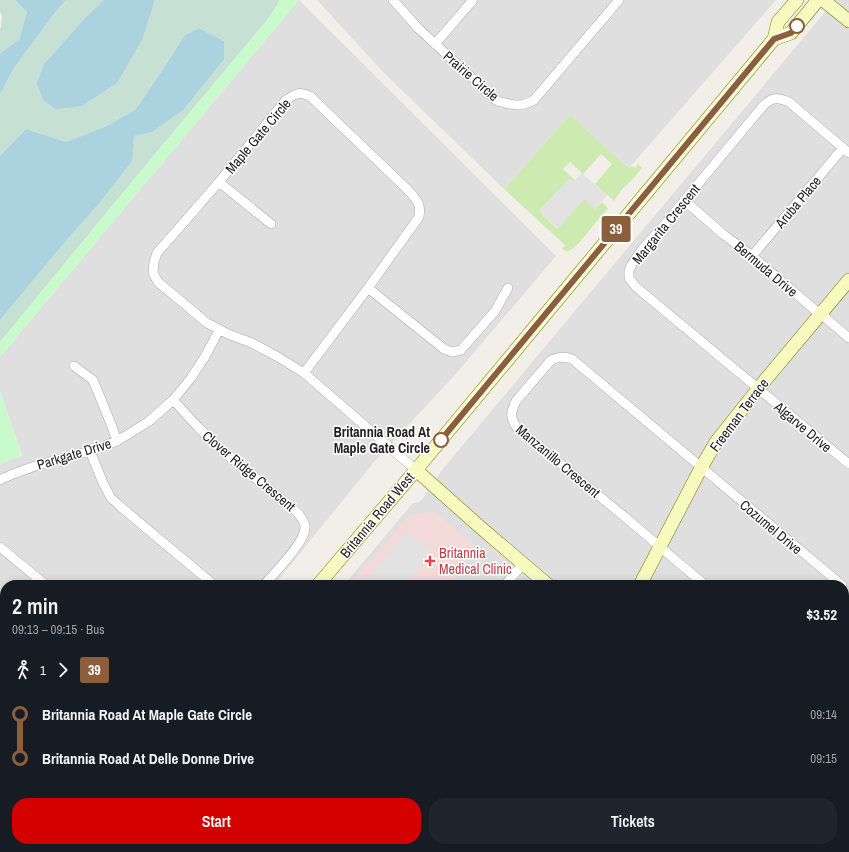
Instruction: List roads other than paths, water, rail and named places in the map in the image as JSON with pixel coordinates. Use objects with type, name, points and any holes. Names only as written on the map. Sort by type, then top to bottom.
[{"type":"main road","name":"Britannia Road West","points":[[322,580],[416,470],[774,39],[778,22],[797,0]]},
{"type":"main road","name":"Britannia Road West","points":[[774,39],[791,33],[818,0]]},
{"type":"main road","points":[[824,0],[849,22]]},
{"type":"main road","name":"Freeman Terrace","points":[[643,580],[716,442],[821,314],[825,307],[849,280]]},
{"type":"main road","points":[[416,470],[542,580]]},
{"type":"street","name":"Prairie Circle","points":[[393,0],[418,28],[497,101],[512,106],[528,103],[534,100],[619,0]]},
{"type":"street","points":[[435,44],[473,0]]},
{"type":"street","name":"Maple Gate Circle","points":[[304,373],[419,217],[420,209],[418,201],[410,192],[310,96],[304,94],[294,94],[285,101],[220,182],[157,254],[154,262],[153,273],[158,282],[207,323],[219,330],[252,343],[304,373],[416,470]]},
{"type":"street","name":"Margarita Crescent","points":[[758,389],[636,287],[629,278],[629,270],[644,247],[763,106],[775,98],[789,102],[846,151]]},
{"type":"street","name":"Aruba Place","points":[[752,256],[846,151]]},
{"type":"street","points":[[220,182],[271,224]]},
{"type":"street","name":"Bermuda Drive","points":[[684,200],[849,338]]},
{"type":"street","points":[[368,288],[444,349],[452,352],[461,350],[495,311],[508,288]]},
{"type":"street","name":"Parkgate Drive","points":[[0,480],[35,466],[90,451],[116,441],[148,422],[173,400],[191,378],[206,356],[219,330]]},
{"type":"street","name":"Manzanillo Crescent","points":[[699,580],[518,429],[513,423],[511,415],[512,408],[516,401],[551,360],[559,357],[572,359],[701,468]]},
{"type":"street","points":[[74,366],[94,380],[116,441]]},
{"type":"street","name":"Algarve Drive","points":[[758,389],[849,464]]},
{"type":"street","name":"Clover Ridge Crescent","points":[[173,400],[213,443],[298,513],[303,520],[306,526],[304,535],[299,545],[268,580]]},
{"type":"street","points":[[90,451],[103,483],[112,498],[208,580]]},
{"type":"street","name":"Cozumel Drive","points":[[701,468],[836,580]]},
{"type":"street","points":[[0,547],[40,580]]},
{"type":"street","points":[[509,580],[523,564]]},
{"type":"water","points":[[15,0],[66,0],[56,11],[14,68],[0,94],[0,53],[19,40],[27,12]]},
{"type":"water","points":[[104,0],[155,0],[143,38],[117,83],[82,106],[56,109],[43,100],[37,83],[44,64],[85,18]]},
{"type":"water","points":[[199,28],[224,41],[224,59],[183,110],[152,132],[134,136],[132,161],[96,207],[0,320],[0,156],[26,129],[66,142],[107,126],[136,109],[185,35]]},
{"type":"place","name":"Britannia Road At Maple Gate Circle","points":[[441,440]]},
{"type":"place","name":"Britannia Medical Clinic","points":[[430,561]]}]
